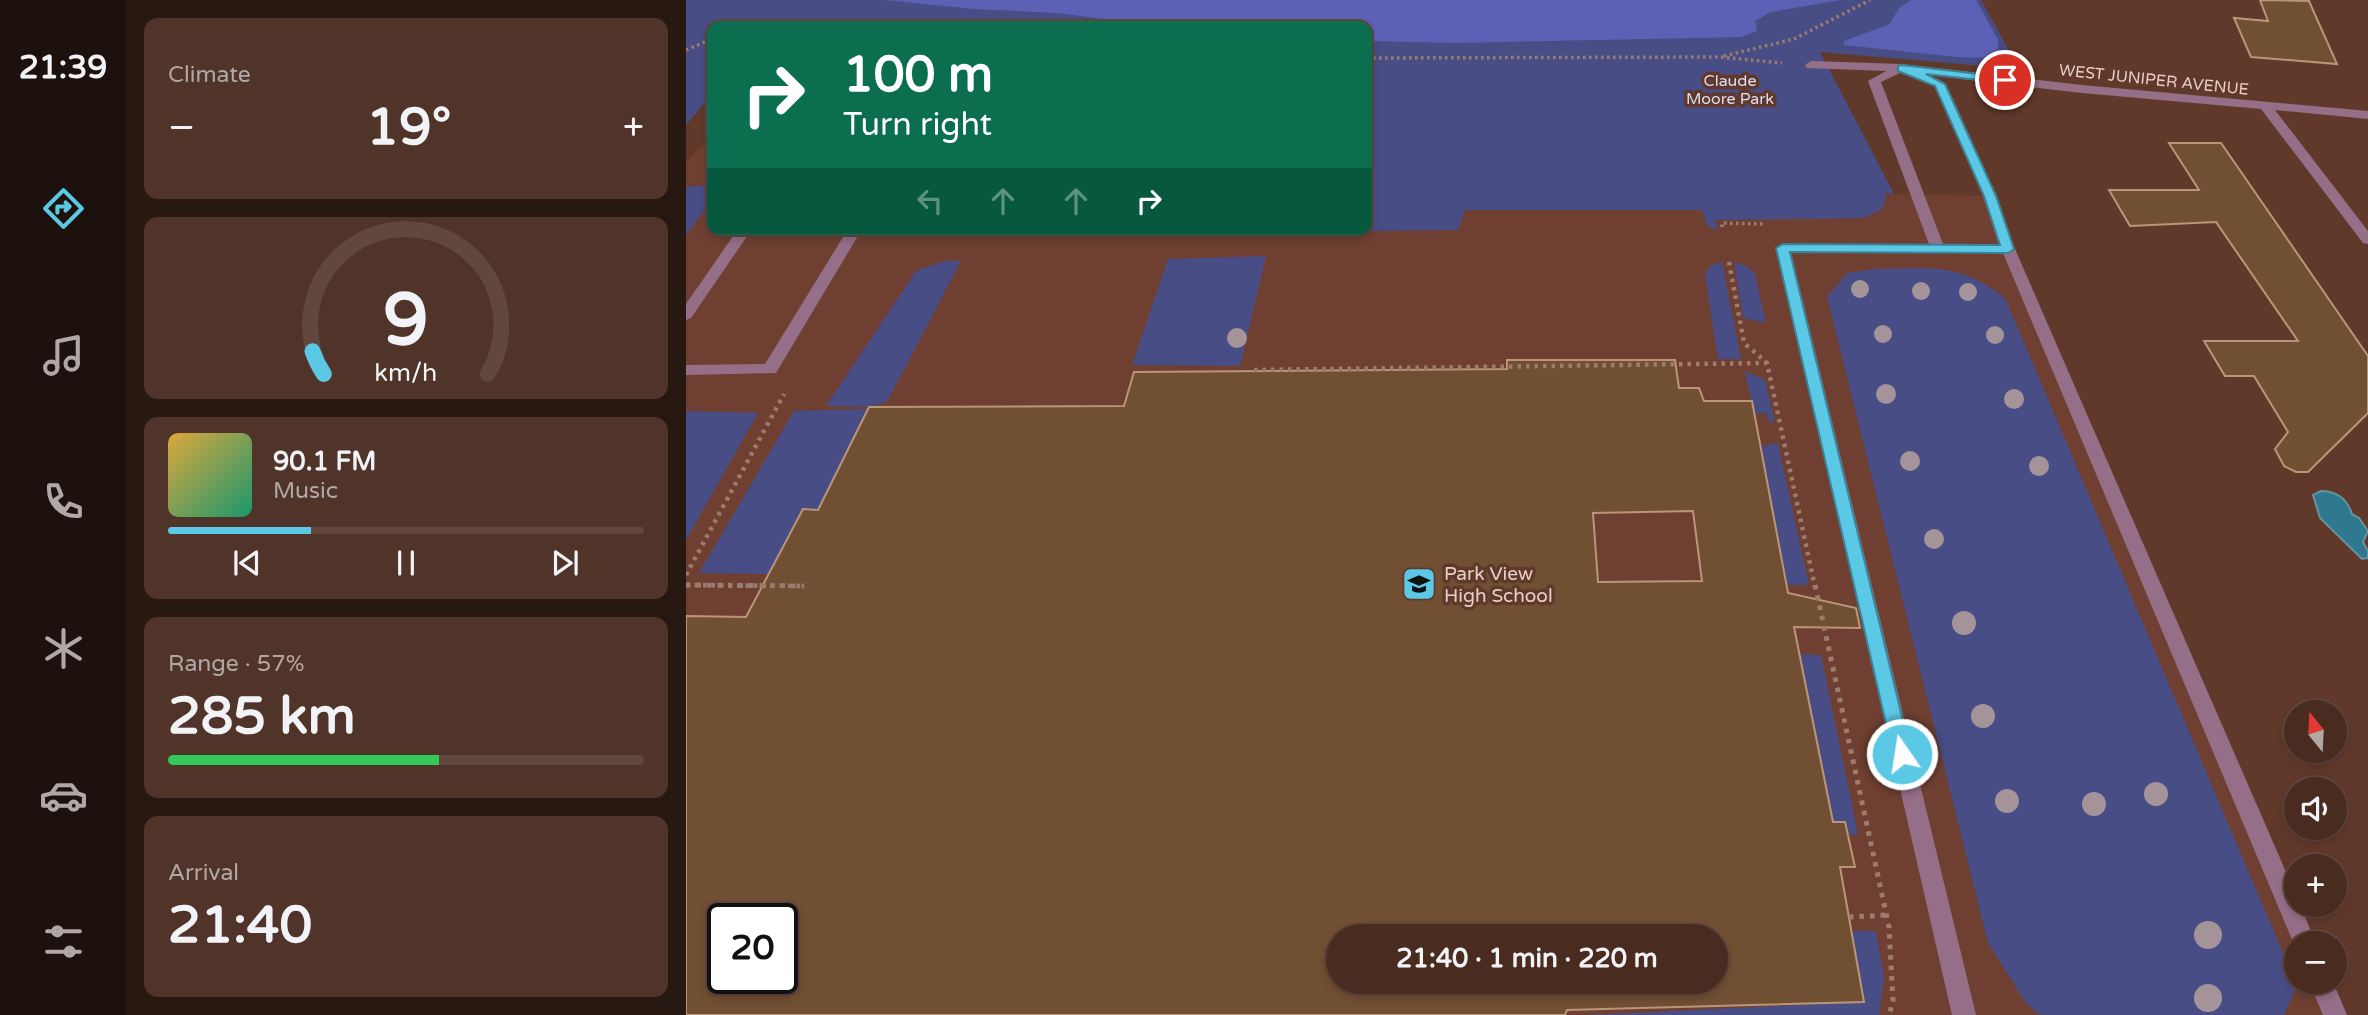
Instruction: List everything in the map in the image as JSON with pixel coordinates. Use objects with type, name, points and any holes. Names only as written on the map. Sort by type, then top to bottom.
[{"type":"street","name":"WEST JUNIPER AVENUE","points":[[1811,65],[1902,68],[2368,115]]},
{"type":"street","points":[[1937,248],[1874,81],[1902,68],[1940,84],[1990,196],[2008,249],[2300,931]]},
{"type":"street","points":[[2265,106],[2368,240]]},
{"type":"street","points":[[686,315],[741,235]]},
{"type":"street","points":[[686,370],[771,369],[851,235]]},
{"type":"street","points":[[1964,1015],[1783,248],[2008,249]]},
{"type":"street","points":[[2326,994],[2335,1015]]},
{"type":"path","points":[[1720,57],[1794,39],[1870,0]]},
{"type":"path","points":[[686,50],[707,41]]},
{"type":"path","points":[[1372,58],[1720,57],[1811,65]]},
{"type":"path","points":[[1728,262],[1744,342],[1767,363],[1887,915],[1893,1001],[1889,1015]]},
{"type":"path","points":[[1254,370],[1767,363]]},
{"type":"path","points":[[686,575],[786,391]]},
{"type":"path","points":[[686,585],[804,586]]},
{"type":"path","points":[[1849,917],[1887,915]]},
{"type":"shaded area","points":[[885,0],[1841,0],[1771,12],[1755,21],[1757,31],[1741,37],[1457,43],[1372,41],[1372,21],[1120,21],[1057,13],[974,9]]},
{"type":"shaded area","points":[[1911,0],[1976,0],[1998,40],[1998,51],[1985,58],[1957,57],[1844,45],[1844,41],[1890,24],[1899,8]]},
{"type":"shaded area","name":"Park View High School","points":[[707,139],[707,235],[1372,235],[1372,146],[1894,194],[1990,196],[2008,249],[2284,894],[2284,917],[2294,917],[2300,931],[2284,931],[2284,994],[2326,994],[2335,1015],[686,1015],[686,163]]},
{"type":"shaded area","points":[[2321,491],[2332,492],[2341,497],[2352,514],[2359,518],[2368,531],[2363,542],[2368,558],[2362,559],[2320,518],[2313,495]]},
{"type":"green space","name":"Claude Moore Park","points":[[686,0],[1981,0],[2019,69],[1820,52],[1894,194],[1884,193],[1886,198],[1882,209],[1864,218],[1715,220],[1718,230],[1707,226],[1702,210],[1465,210],[1458,230],[1372,231],[1372,21],[707,21],[707,100],[686,125]]},
{"type":"green space","points":[[707,185],[707,207],[686,235],[686,187]]},
{"type":"green space","points":[[1266,256],[1240,366],[1132,365],[1168,259]]},
{"type":"green space","points":[[945,261],[961,261],[887,402],[869,407],[826,406],[916,271]]},
{"type":"green space","points":[[1722,262],[1741,359],[1718,359],[1705,276],[1710,266]]},
{"type":"green space","points":[[1734,263],[1745,265],[1755,274],[1766,323],[1743,318]]},
{"type":"green space","points":[[1873,269],[1943,270],[1973,278],[2005,298],[2284,955],[2284,994],[2293,994],[2284,1015],[2040,1015],[2026,1003],[1988,943],[1827,297],[1847,273]]},
{"type":"green space","points":[[1745,371],[1765,380],[1775,422],[1769,422],[1767,413],[1754,414]]},
{"type":"green space","points":[[868,409],[818,510],[803,509],[768,574],[699,573],[794,411]]},
{"type":"green space","points":[[686,411],[758,413],[686,540]]},
{"type":"green space","points":[[1770,443],[1778,444],[1809,585],[1785,585],[1759,446],[1770,446]]},
{"type":"green space","points":[[1799,654],[1821,655],[1858,834],[1848,835],[1845,822],[1833,822]]},
{"type":"green space","points":[[1852,931],[1876,931],[1884,977],[1879,1015],[1586,1015],[1863,1002]]},
{"type":"building","points":[[2260,0],[2309,1],[2337,64],[2251,57],[2234,18],[2268,21]]},
{"type":"building","points":[[2169,143],[2221,143],[2368,356],[2368,413],[2308,472],[2296,472],[2284,466],[2275,449],[2288,432],[2254,376],[2225,376],[2204,341],[2298,341],[2216,222],[2130,226],[2109,190],[2199,190]]},
{"type":"building","points":[[1507,360],[1675,360],[1679,388],[1699,388],[1704,401],[1752,401],[1788,593],[1856,608],[1860,628],[1794,627],[1833,822],[1845,822],[1855,867],[1840,867],[1864,1002],[1567,1010],[1565,1015],[686,1015],[686,616],[746,617],[803,509],[818,510],[869,407],[1124,406],[1134,372],[1507,369]],"holes":[[[1693,511],[1702,581],[1598,582],[1593,513]]]},
{"type":"place","name":"Park View High School","points":[[1419,584]]},
{"type":"route","points":[[1902,754],[1783,248],[2008,249],[1990,196],[1940,84],[1902,68],[2005,80]]}]
